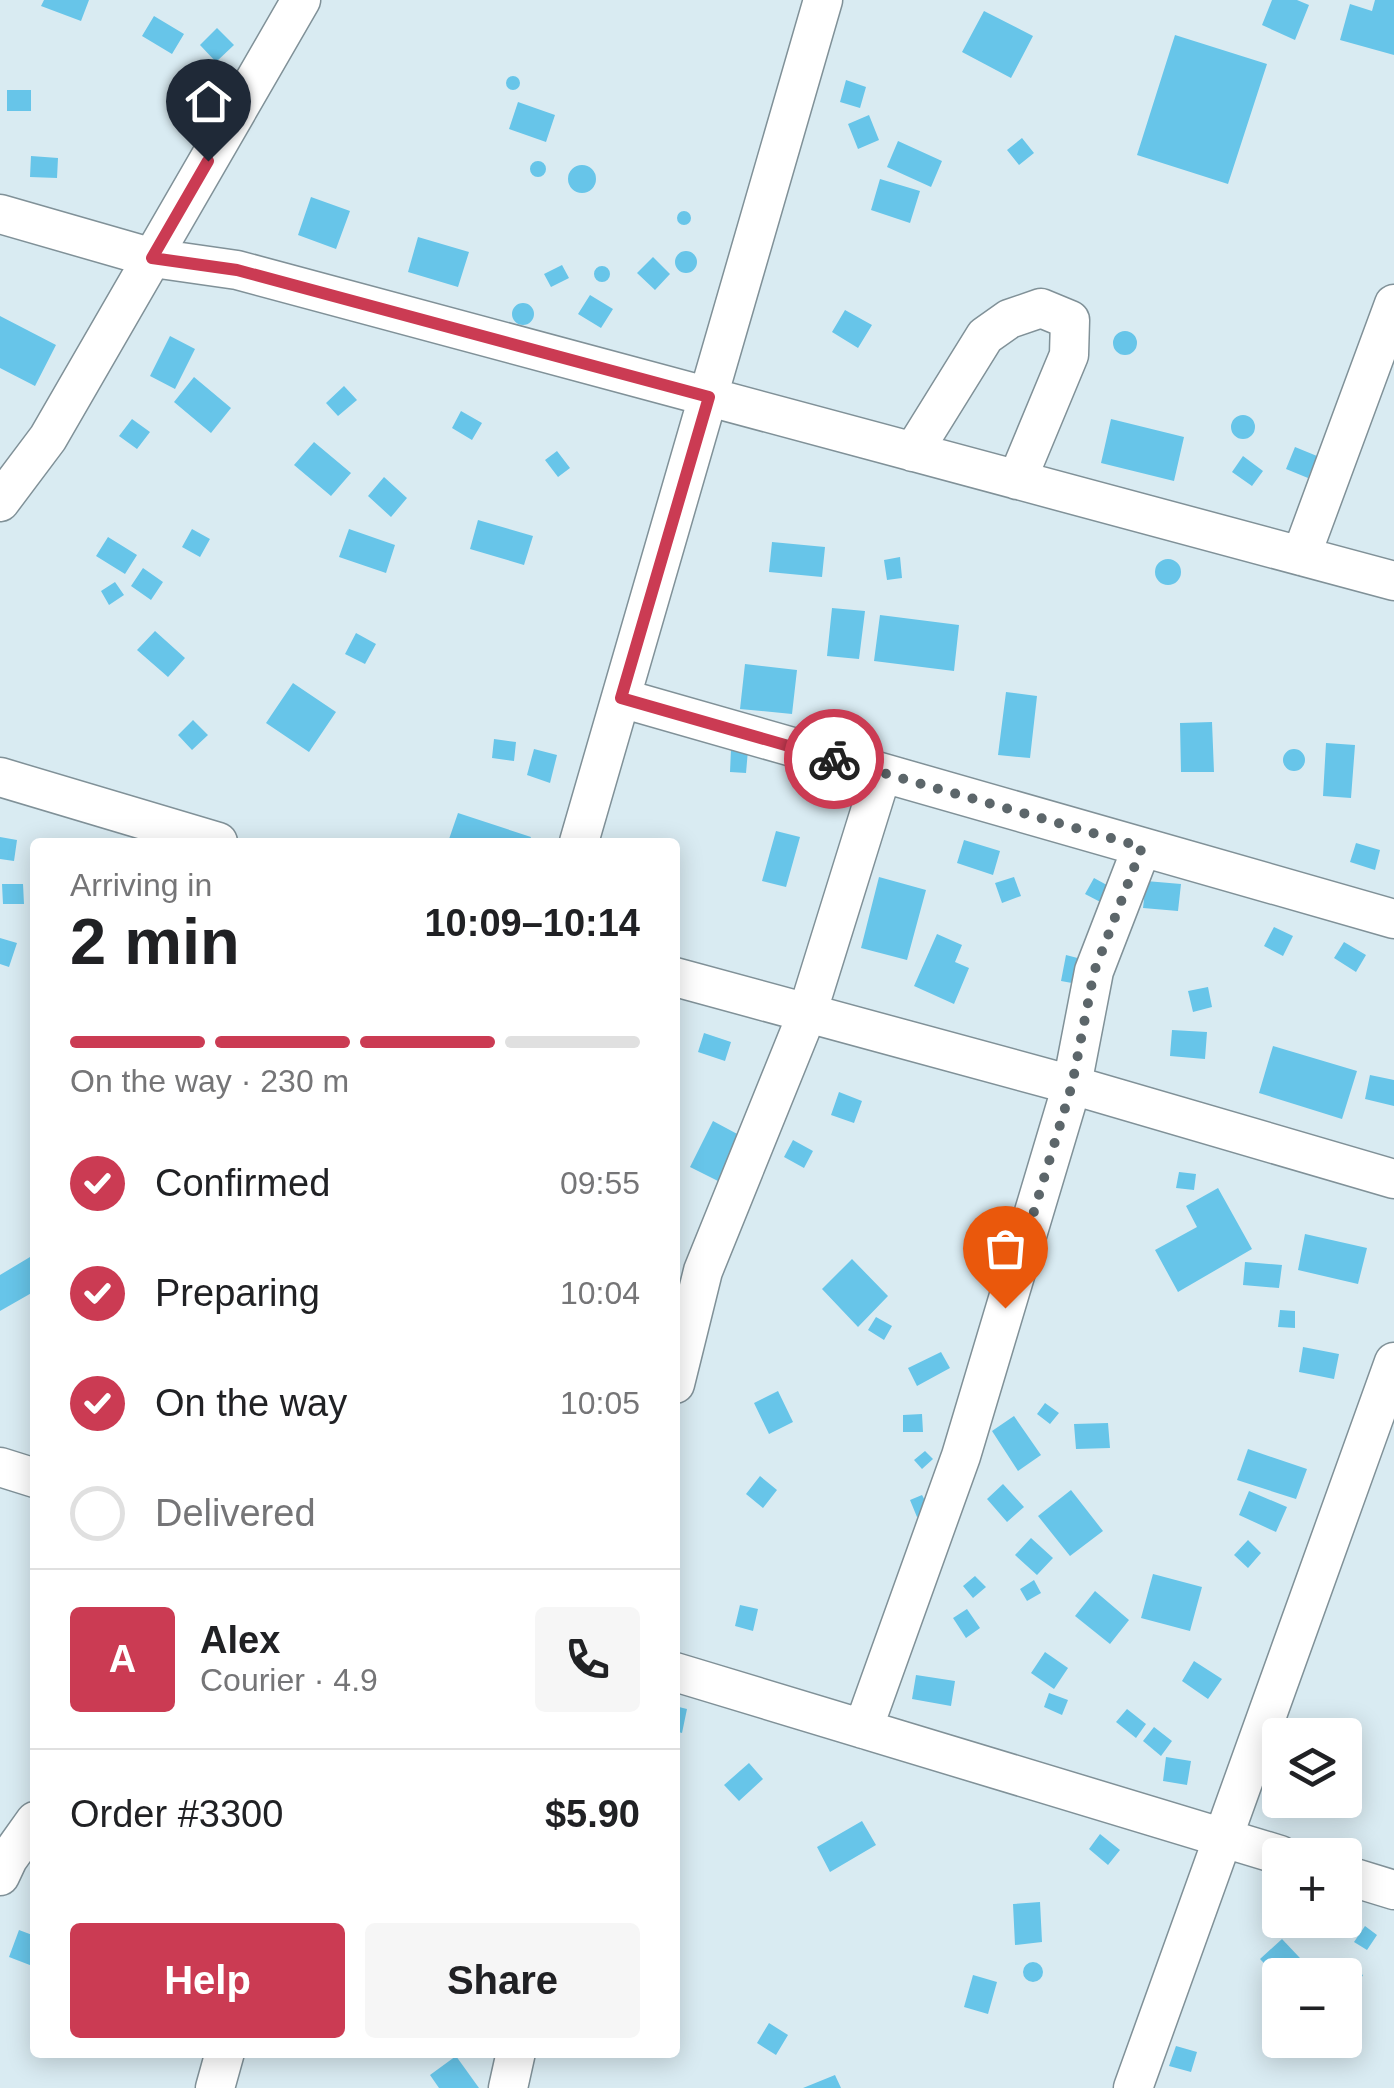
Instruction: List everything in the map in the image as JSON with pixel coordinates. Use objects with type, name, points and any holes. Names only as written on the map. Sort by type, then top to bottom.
[{"type":"street","points":[[0,502],[48,438],[301,0]]},
{"type":"street","points":[[580,838],[823,0]]},
{"type":"street","points":[[0,214],[152,258],[237,270],[1394,581]]},
{"type":"street","points":[[1301,556],[1394,304]]},
{"type":"street","points":[[914,452],[985,336],[1009,319],[1041,308],[1070,320],[1069,355],[1018,480]]},
{"type":"street","points":[[621,698],[1394,919]]},
{"type":"street","points":[[680,1365],[704,1271],[807,1014],[882,773]]},
{"type":"street","points":[[0,778],[204,838]]},
{"type":"street","points":[[864,1729],[961,1456],[1072,1085],[1094,972],[1142,847]]},
{"type":"street","points":[[680,978],[1072,1085],[1394,1180]]},
{"type":"street","points":[[1133,2088],[1394,1362]]},
{"type":"street","points":[[0,1467],[30,1476]]},
{"type":"street","points":[[680,1674],[1262,1849]]},
{"type":"street","points":[[0,1876],[30,1828]]},
{"type":"street","points":[[1362,1880],[1394,1890]]},
{"type":"street","points":[[215,2088],[223,2058]]},
{"type":"building","points":[[44,0],[89,0],[81,21],[41,6]]},
{"type":"building","points":[[1272,0],[1297,0],[1309,5],[1295,40],[1262,25]]},
{"type":"building","points":[[1375,0],[1394,0],[1394,55],[1340,40],[1350,4],[1372,11]]},
{"type":"building","points":[[984,11],[1033,36],[1011,78],[962,52]]},
{"type":"building","points":[[154,16],[184,34],[172,54],[142,36]]},
{"type":"building","points":[[217,28],[234,45],[216,62],[200,45]]},
{"type":"building","points":[[1175,35],[1267,64],[1228,184],[1137,155]]},
{"type":"building","points":[[513,76],[520,83],[513,90],[506,83]]},
{"type":"building","points":[[846,80],[866,87],[860,108],[840,102]]},
{"type":"building","points":[[7,90],[31,90],[31,111],[7,111]]},
{"type":"building","points":[[518,102],[555,115],[546,142],[509,129]]},
{"type":"building","points":[[869,115],[879,140],[858,149],[848,124]]},
{"type":"building","points":[[1022,138],[1034,153],[1019,165],[1007,150]]},
{"type":"building","points":[[898,141],[942,161],[931,187],[887,167]]},
{"type":"building","points":[[31,156],[58,158],[57,178],[30,177]]},
{"type":"building","points":[[538,161],[546,169],[538,177],[530,169]]},
{"type":"building","points":[[582,165],[592,169],[596,179],[592,189],[582,193],[572,189],[568,179],[572,169]]},
{"type":"building","points":[[880,179],[920,191],[910,223],[871,210]]},
{"type":"building","points":[[311,197],[350,211],[336,249],[298,235]]},
{"type":"building","points":[[684,211],[691,218],[684,225],[677,218]]},
{"type":"building","points":[[418,237],[469,252],[458,287],[408,272]]},
{"type":"building","points":[[686,251],[694,254],[694,270],[686,273],[678,270],[675,262],[678,254]]},
{"type":"building","points":[[653,257],[670,274],[655,290],[637,273]]},
{"type":"building","points":[[562,265],[569,278],[551,287],[544,274]]},
{"type":"building","points":[[602,266],[610,274],[602,282],[594,274]]},
{"type":"building","points":[[590,295],[613,309],[601,328],[578,314]]},
{"type":"building","points":[[523,303],[531,306],[531,322],[523,325],[515,322],[512,314],[515,306]]},
{"type":"building","points":[[845,310],[872,325],[858,348],[832,332]]},
{"type":"building","points":[[0,316],[56,345],[35,386],[0,368]]},
{"type":"building","points":[[1125,331],[1137,343],[1125,355],[1113,343]]},
{"type":"building","points":[[170,336],[195,349],[175,389],[150,376]]},
{"type":"building","points":[[194,377],[231,408],[211,433],[174,402]]},
{"type":"building","points":[[344,386],[357,400],[338,416],[326,403]]},
{"type":"building","points":[[461,411],[482,423],[472,440],[452,428]]},
{"type":"building","points":[[1243,415],[1255,427],[1243,439],[1231,427]]},
{"type":"building","points":[[132,419],[150,432],[137,449],[119,436]]},
{"type":"building","points":[[1111,419],[1184,437],[1174,481],[1101,463]]},
{"type":"building","points":[[314,442],[351,473],[331,496],[294,465]]},
{"type":"building","points":[[1295,447],[1317,456],[1308,478],[1286,469]]},
{"type":"building","points":[[557,451],[570,468],[558,477],[545,460]]},
{"type":"building","points":[[1243,456],[1263,471],[1252,486],[1232,472]]},
{"type":"building","points":[[384,477],[407,498],[391,517],[368,496]]},
{"type":"building","points":[[478,520],[533,536],[524,565],[470,549]]},
{"type":"building","points":[[192,529],[210,539],[200,557],[182,547]]},
{"type":"building","points":[[349,529],[395,545],[386,573],[339,557]]},
{"type":"building","points":[[108,537],[137,555],[125,574],[96,556]]},
{"type":"building","points":[[772,542],[825,547],[822,577],[769,572]]},
{"type":"building","points":[[900,557],[902,578],[887,580],[884,560]]},
{"type":"building","points":[[1168,559],[1177,563],[1181,572],[1177,581],[1168,585],[1159,581],[1155,572],[1159,563]]},
{"type":"building","points":[[143,568],[163,582],[151,600],[131,586]]},
{"type":"building","points":[[115,582],[124,595],[109,605],[101,591]]},
{"type":"building","points":[[832,608],[865,611],[859,659],[827,656]]},
{"type":"building","points":[[880,615],[959,625],[954,671],[874,661]]},
{"type":"building","points":[[155,631],[185,658],[168,677],[137,650]]},
{"type":"building","points":[[356,633],[376,644],[365,664],[345,654]]},
{"type":"building","points":[[745,664],[797,670],[792,714],[740,709]]},
{"type":"building","points":[[293,683],[336,712],[309,752],[266,723]]},
{"type":"building","points":[[1006,692],[1037,696],[1030,758],[998,755]]},
{"type":"building","points":[[193,720],[208,735],[192,750],[178,735]]},
{"type":"building","points":[[1212,722],[1214,772],[1181,772],[1180,723]]},
{"type":"building","points":[[494,739],[516,742],[514,761],[492,758]]},
{"type":"building","points":[[1326,743],[1355,745],[1351,798],[1323,796]]},
{"type":"building","points":[[534,749],[557,755],[550,783],[527,775]]},
{"type":"building","points":[[731,749],[748,750],[746,773],[730,772]]},
{"type":"building","points":[[1290,749],[1298,749],[1305,760],[1298,771],[1290,771],[1283,764],[1283,756]]},
{"type":"building","points":[[458,813],[531,837],[531,838],[449,838]]},
{"type":"building","points":[[776,831],[800,837],[786,887],[762,881]]},
{"type":"building","points":[[0,837],[17,840],[14,861],[0,859]]},
{"type":"building","points":[[964,840],[1000,851],[993,875],[957,863]]},
{"type":"building","points":[[1356,843],[1380,850],[1375,870],[1350,862]]},
{"type":"building","points":[[879,877],[926,890],[907,960],[861,948]]},
{"type":"building","points":[[1014,877],[1021,896],[1002,903],[995,883]]},
{"type":"building","points":[[1094,878],[1116,890],[1108,906],[1085,894]]},
{"type":"building","points":[[1146,881],[1181,884],[1178,911],[1143,908]]},
{"type":"building","points":[[2,884],[23,884],[24,904],[3,904]]},
{"type":"building","points":[[1274,927],[1293,936],[1283,956],[1264,946]]},
{"type":"building","points":[[937,934],[962,945],[955,962],[969,968],[954,1004],[914,986]]},
{"type":"building","points":[[0,938],[17,943],[9,967],[0,964]]},
{"type":"building","points":[[1344,942],[1366,955],[1356,972],[1334,958]]},
{"type":"building","points":[[1066,955],[1089,961],[1083,985],[1061,981]]},
{"type":"building","points":[[1208,987],[1212,1007],[1193,1012],[1188,991]]},
{"type":"building","points":[[1172,1030],[1207,1032],[1205,1059],[1170,1056]]},
{"type":"building","points":[[704,1033],[731,1042],[725,1061],[698,1052]]},
{"type":"building","points":[[1273,1046],[1357,1071],[1342,1119],[1259,1093]]},
{"type":"building","points":[[1370,1075],[1394,1080],[1394,1106],[1365,1099]]},
{"type":"building","points":[[839,1092],[862,1101],[854,1123],[831,1115]]},
{"type":"building","points":[[713,1121],[741,1136],[718,1181],[690,1167]]},
{"type":"building","points":[[793,1140],[813,1151],[804,1168],[784,1157]]},
{"type":"building","points":[[1179,1172],[1196,1174],[1194,1190],[1176,1188]]},
{"type":"building","points":[[1218,1188],[1252,1249],[1178,1292],[1155,1250],[1197,1227],[1186,1206]]},
{"type":"building","points":[[1305,1234],[1367,1248],[1358,1284],[1298,1270]]},
{"type":"building","points":[[30,1257],[30,1294],[0,1311],[0,1275]]},
{"type":"building","points":[[852,1259],[888,1296],[858,1327],[822,1289]]},
{"type":"building","points":[[1245,1262],[1282,1265],[1279,1288],[1243,1285]]},
{"type":"building","points":[[1280,1310],[1295,1311],[1295,1328],[1278,1327]]},
{"type":"building","points":[[876,1317],[892,1326],[884,1340],[868,1330]]},
{"type":"building","points":[[1303,1347],[1339,1354],[1334,1379],[1299,1372]]},
{"type":"building","points":[[941,1352],[950,1368],[917,1386],[908,1368]]},
{"type":"building","points":[[778,1391],[793,1422],[769,1434],[754,1403]]},
{"type":"building","points":[[1045,1403],[1059,1413],[1050,1424],[1037,1414]]},
{"type":"building","points":[[922,1414],[923,1432],[903,1432],[903,1415]]},
{"type":"building","points":[[1014,1416],[1041,1455],[1018,1471],[992,1431]]},
{"type":"building","points":[[1108,1423],[1110,1448],[1076,1449],[1074,1424]]},
{"type":"building","points":[[1248,1449],[1307,1469],[1296,1499],[1237,1480]]},
{"type":"building","points":[[925,1451],[933,1459],[922,1469],[914,1460]]},
{"type":"building","points":[[760,1476],[777,1490],[763,1508],[746,1494]]},
{"type":"building","points":[[1003,1484],[1024,1507],[1007,1522],[987,1499]]},
{"type":"building","points":[[1071,1490],[1103,1531],[1070,1556],[1038,1516]]},
{"type":"building","points":[[1249,1491],[1287,1507],[1276,1532],[1239,1515]]},
{"type":"building","points":[[922,1495],[930,1510],[917,1517],[910,1500]]},
{"type":"building","points":[[1031,1538],[1053,1558],[1037,1575],[1015,1555]]},
{"type":"building","points":[[1248,1540],[1261,1553],[1248,1568],[1234,1555]]},
{"type":"building","points":[[1153,1574],[1202,1587],[1190,1631],[1141,1618]]},
{"type":"building","points":[[975,1576],[986,1587],[973,1598],[963,1586]]},
{"type":"building","points":[[1034,1580],[1041,1593],[1027,1601],[1020,1589]]},
{"type":"building","points":[[1095,1591],[1129,1620],[1110,1644],[1075,1616]]},
{"type":"building","points":[[740,1605],[758,1609],[753,1631],[735,1626]]},
{"type":"building","points":[[967,1609],[980,1628],[966,1638],[953,1618]]},
{"type":"building","points":[[1045,1652],[1068,1668],[1054,1689],[1031,1673]]},
{"type":"building","points":[[1194,1661],[1222,1679],[1208,1699],[1182,1681]]},
{"type":"building","points":[[916,1675],[955,1681],[951,1706],[912,1699]]},
{"type":"building","points":[[1049,1693],[1068,1700],[1062,1715],[1044,1707]]},
{"type":"building","points":[[680,1707],[687,1709],[680,1732]]},
{"type":"building","points":[[1127,1709],[1146,1724],[1136,1738],[1116,1722]]},
{"type":"building","points":[[1154,1727],[1172,1741],[1161,1756],[1143,1741]]},
{"type":"building","points":[[1166,1757],[1191,1761],[1187,1785],[1163,1781]]},
{"type":"building","points":[[749,1763],[763,1779],[739,1801],[724,1785]]},
{"type":"building","points":[[862,1821],[876,1845],[830,1872],[817,1847]]},
{"type":"building","points":[[1100,1834],[1120,1850],[1108,1865],[1089,1849]]},
{"type":"building","points":[[1040,1902],[1042,1942],[1015,1945],[1013,1904]]},
{"type":"building","points":[[1365,1926],[1377,1935],[1367,1950],[1354,1942],[1362,1938]]},
{"type":"building","points":[[19,1930],[30,1934],[30,1965],[9,1957]]},
{"type":"building","points":[[1282,1939],[1300,1958],[1262,1958],[1262,1961],[1260,1959]]},
{"type":"building","points":[[1033,1962],[1043,1972],[1033,1982],[1023,1972]]},
{"type":"building","points":[[973,1975],[997,1982],[988,2014],[964,2007]]},
{"type":"building","points":[[769,2023],[788,2035],[776,2055],[757,2043]]},
{"type":"building","points":[[1176,2046],[1197,2052],[1191,2072],[1169,2066]]},
{"type":"building","points":[[457,2058],[479,2088],[439,2088],[430,2075]]},
{"type":"building","points":[[835,2075],[841,2088],[803,2088]]},
{"type":"way so far","points":[[834,759],[1142,847],[1094,972],[1072,1085],[1005,1308]]},
{"type":"route","points":[[208,161],[152,258],[237,270],[709,397],[621,698],[834,759]]}]
